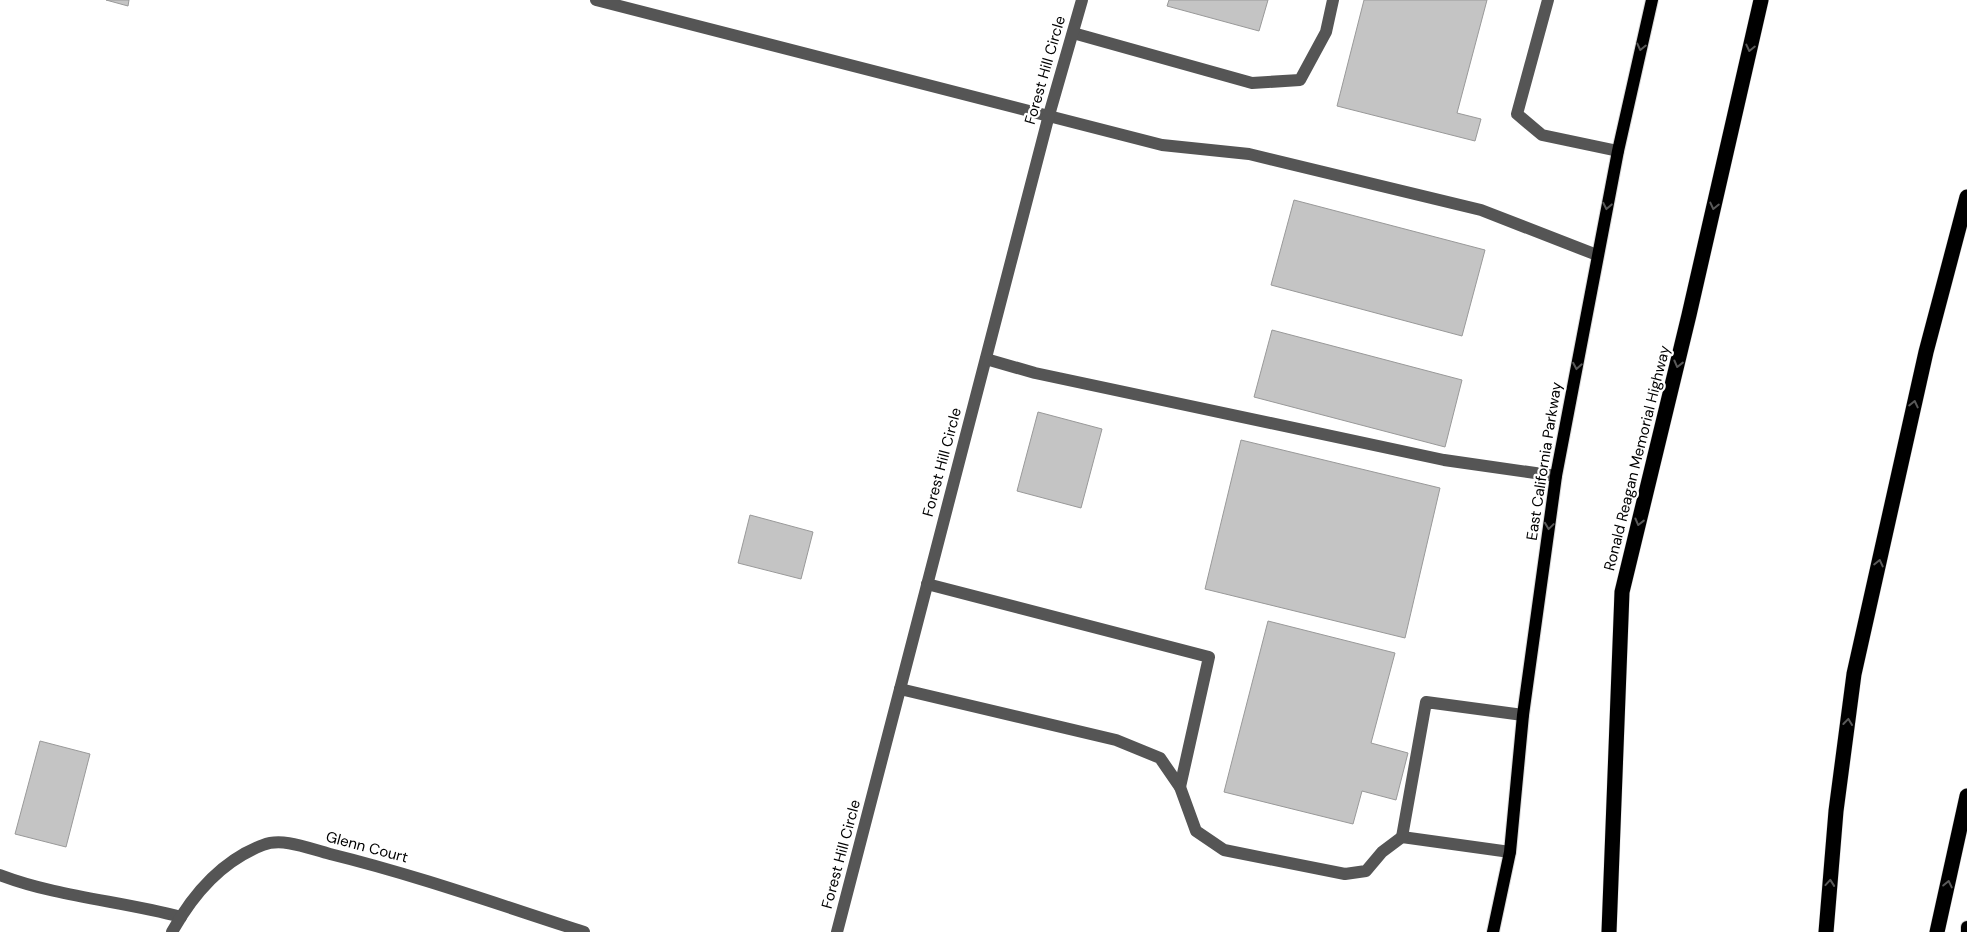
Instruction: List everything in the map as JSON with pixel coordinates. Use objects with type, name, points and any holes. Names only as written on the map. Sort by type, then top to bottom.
[{"type":"highway","name":"Ronald Reagan Memorial Highway","points":[[1608,932],[1622,592],[1690,315],[1761,0]]},
{"type":"highway","points":[[1826,932],[1836,811],[1854,674],[1926,352],[1967,197]]},
{"type":"highway","points":[[1937,932],[1967,796]]},
{"type":"main road","name":"East California Parkway","points":[[1493,932],[1510,852],[1523,715],[1556,476],[1597,254],[1652,0]]},
{"type":"main road","points":[[1967,927],[1967,932]]},
{"type":"street","points":[[596,0],[1162,145],[1249,154],[1481,210],[1597,254]]},
{"type":"street","name":"Forest Hill Circle","points":[[837,932],[1049,115],[1082,0]]},
{"type":"street","points":[[1073,33],[1252,83],[1300,80],[1326,32],[1333,0]]},
{"type":"street","points":[[1548,0],[1517,114],[1542,135],[1618,151]]},
{"type":"street","points":[[986,359],[1035,373],[1444,460],[1556,476]]},
{"type":"street","points":[[927,584],[1209,657],[1180,788]]},
{"type":"street","points":[[900,689],[1116,740],[1160,758],[1180,788],[1196,831],[1224,850],[1345,874],[1366,871],[1382,852],[1402,837],[1426,702],[1523,715]]},
{"type":"street","points":[[1402,837],[1510,852]]},
{"type":"street","name":"Glenn Court","points":[[172,932],[186,906],[221,867],[264,844],[284,842],[378,866],[584,932]]},
{"type":"street","points":[[0,875],[59,893],[146,908],[181,917]]},
{"type":"building","points":[[106,0],[129,0],[128,6]]},
{"type":"building","points":[[1169,0],[1268,0],[1259,31],[1167,6]]},
{"type":"building","points":[[1364,0],[1487,0],[1457,113],[1481,119],[1475,141],[1337,106]]},
{"type":"building","points":[[1294,200],[1485,250],[1462,336],[1271,285]]},
{"type":"building","points":[[1272,330],[1462,380],[1445,447],[1254,397]]},
{"type":"building","points":[[1038,412],[1102,429],[1081,508],[1017,491]]},
{"type":"building","points":[[1241,440],[1440,488],[1405,638],[1205,589]]},
{"type":"building","points":[[750,515],[813,532],[801,579],[738,563]]},
{"type":"building","points":[[1268,621],[1395,653],[1371,743],[1408,753],[1396,800],[1362,791],[1353,824],[1224,792]]},
{"type":"building","points":[[40,741],[90,754],[66,847],[15,834]]}]
